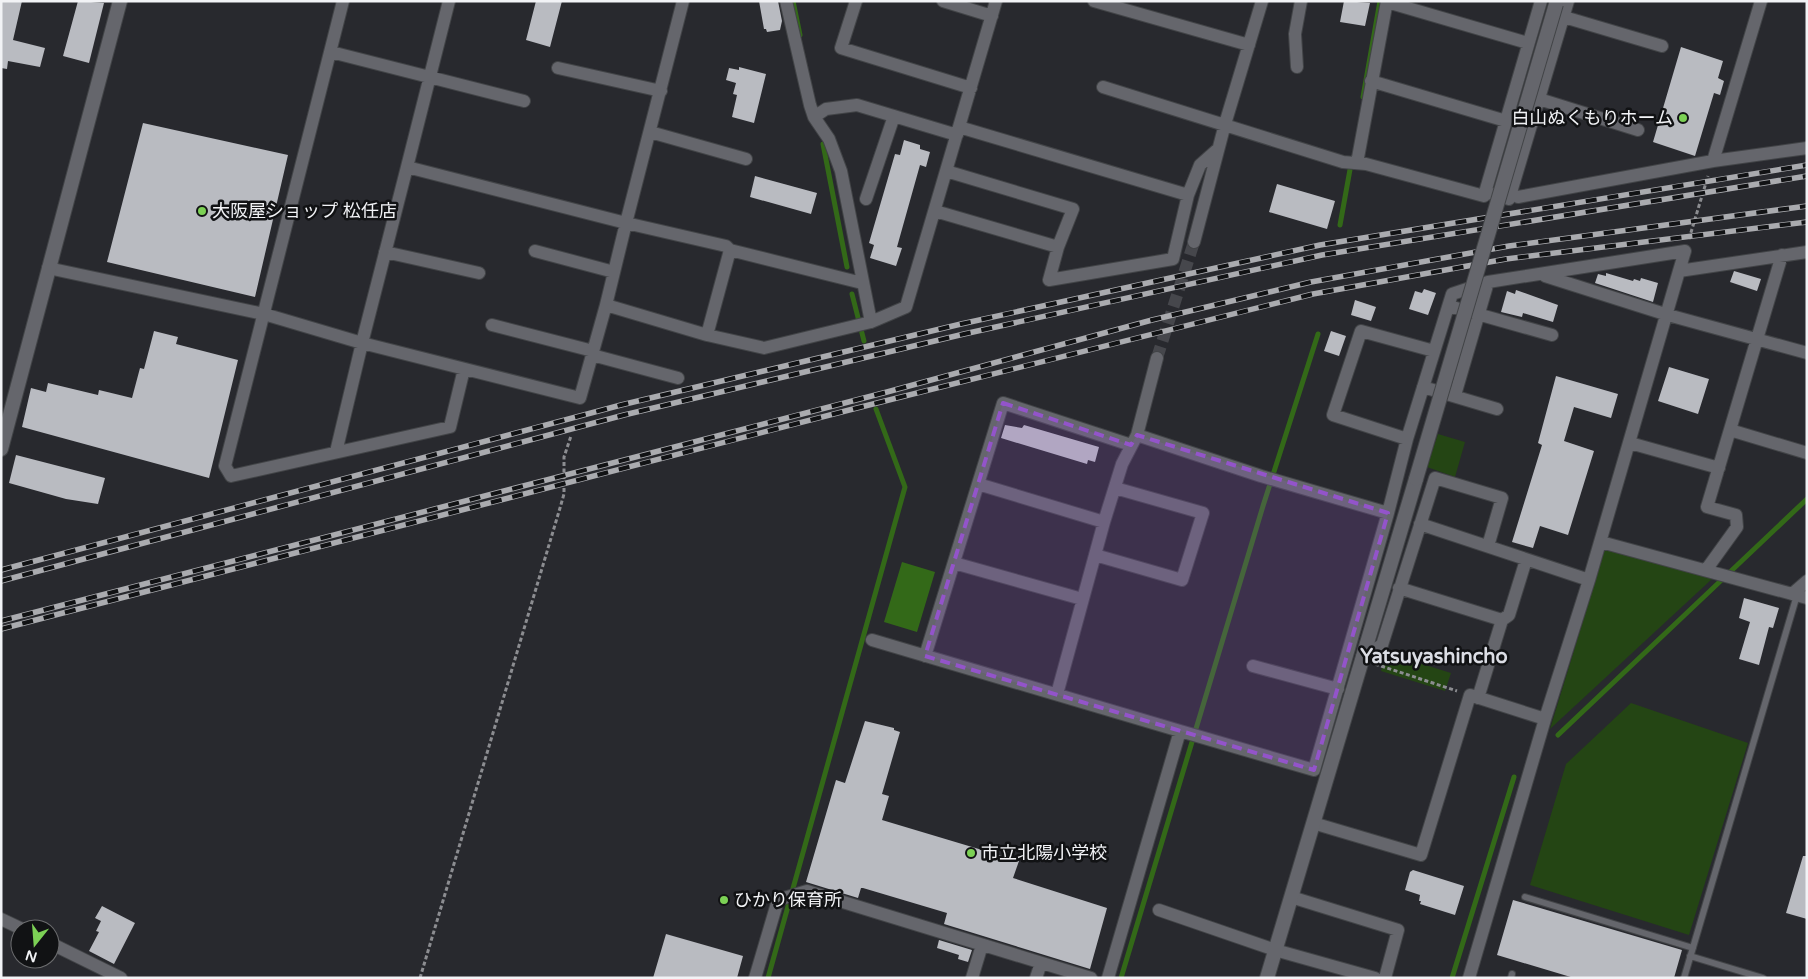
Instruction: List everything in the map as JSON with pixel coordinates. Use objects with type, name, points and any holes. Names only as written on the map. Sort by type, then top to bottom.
[{"type":"street","points":[[1,448],[120,1]]},
{"type":"street","points":[[343,1],[225,466],[231,476],[450,426],[464,369]]},
{"type":"street","points":[[336,452],[449,1]]},
{"type":"street","points":[[48,268],[264,314],[362,343],[580,398],[606,305],[683,1]]},
{"type":"street","points":[[786,1],[814,117],[829,139],[841,171],[871,322]]},
{"type":"street","points":[[856,1],[841,48],[970,88]]},
{"type":"street","points":[[944,1],[992,16]]},
{"type":"street","points":[[606,305],[707,335],[764,348],[871,322],[906,307],[996,1]]},
{"type":"street","points":[[1094,1],[1249,45]]},
{"type":"street","points":[[1194,242],[1225,124],[1262,1]]},
{"type":"street","points":[[1297,67],[1295,34],[1301,1]]},
{"type":"street","points":[[1103,87],[1353,163],[1366,164],[1484,196],[1541,1]]},
{"type":"street","points":[[1713,161],[1761,1]]},
{"type":"street","points":[[1353,163],[1372,81],[1387,2],[1528,43]]},
{"type":"street","points":[[1485,192],[1509,199],[1564,16],[1560,2]]},
{"type":"street","points":[[1267,978],[1560,2]]},
{"type":"street","points":[[1564,16],[1662,46]]},
{"type":"street","points":[[331,52],[524,101]]},
{"type":"street","points":[[558,68],[661,91]]},
{"type":"street","points":[[1519,76],[1544,84]]},
{"type":"street","points":[[1372,81],[1506,121]]},
{"type":"street","points":[[1539,99],[1638,130]]},
{"type":"street","points":[[814,117],[826,109],[856,105],[958,131],[1188,195]]},
{"type":"street","points":[[866,199],[894,116]]},
{"type":"street","points":[[650,132],[746,158]]},
{"type":"street","points":[[1518,197],[1713,161],[1807,148]]},
{"type":"street","points":[[946,171],[1073,209],[1058,247],[1049,280],[1173,259],[1188,195],[1200,165],[1218,149]]},
{"type":"street","points":[[407,167],[626,223],[726,246],[730,250],[862,283]]},
{"type":"street","points":[[934,211],[1058,247]]},
{"type":"street","points":[[707,335],[730,250]]},
{"type":"street","points":[[535,251],[614,272]]},
{"type":"street","points":[[872,640],[1314,770],[1388,513],[1407,439],[1452,294],[1488,282],[1543,275],[1685,251],[1601,542],[1545,718],[1470,978]]},
{"type":"street","points":[[385,252],[479,274]]},
{"type":"street","points":[[1679,271],[1807,252]]},
{"type":"street","points":[[1712,571],[1737,527],[1736,515],[1708,507],[1782,255]]},
{"type":"street","points":[[1543,275],[1668,314],[1807,353]]},
{"type":"street","points":[[1455,395],[1488,282]]},
{"type":"street","points":[[1448,306],[1479,313],[1552,335]]},
{"type":"street","points":[[492,325],[678,378]]},
{"type":"street","points":[[1407,439],[1333,415],[1361,331],[1434,351]]},
{"type":"street","points":[[1057,694],[1104,522],[1122,464],[1134,440],[1157,358]]},
{"type":"street","points":[[1423,387],[1497,409]]},
{"type":"street","points":[[925,656],[1003,403],[1388,513]]},
{"type":"street","points":[[1730,430],[1807,453]]},
{"type":"street","points":[[1630,443],[1719,468]]},
{"type":"street","points":[[1362,657],[1382,645],[1435,478],[1502,498],[1488,546]]},
{"type":"street","points":[[978,484],[1104,522]]},
{"type":"street","points":[[1095,555],[1182,580],[1203,513],[1115,488]]},
{"type":"street","points":[[1420,524],[1589,580]]},
{"type":"street","points":[[1601,542],[1799,596],[1807,581]]},
{"type":"street","points":[[1313,823],[1421,855],[1474,696],[1502,620],[1509,615],[1526,560]]},
{"type":"street","points":[[954,563],[1082,599]]},
{"type":"street","points":[[1399,588],[1502,620]]},
{"type":"street","points":[[1253,666],[1338,689]]},
{"type":"street","points":[[1474,696],[1545,718]]},
{"type":"street","points":[[1108,978],[1189,734]]},
{"type":"street","points":[[755,978],[778,900],[807,891],[1091,978]]},
{"type":"street","points":[[1291,897],[1398,930],[1385,978]]},
{"type":"street","points":[[1159,910],[1275,950],[1375,978]]},
{"type":"street","points":[[972,978],[982,945]]},
{"type":"street","points":[[60,948],[121,978]]},
{"type":"street","points":[[1036,978],[1041,963]]},
{"type":"lane","points":[[1684,978],[1799,596]]},
{"type":"lane","points":[[1525,898],[1693,948]]},
{"type":"lane","points":[[1690,956],[1763,978]]},
{"type":"path","points":[[1685,251],[1713,161]]},
{"type":"path","points":[[420,978],[564,494],[564,457],[571,436]]},
{"type":"path","points":[[1383,666],[1474,696]]},
{"type":"highlighted area","points":[[1003,403],[1131,445],[1137,435],[1388,513],[1314,770],[925,656]]},
{"type":"shaded area","points":[[1438,434],[1465,442],[1455,477],[1427,467]]},
{"type":"shaded area","points":[[1605,549],[1613,549],[1712,579],[1550,729]]},
{"type":"shaded area","points":[[902,562],[935,572],[917,632],[884,622]]},
{"type":"shaded area","points":[[1387,653],[1451,673],[1445,691],[1381,671]]},
{"type":"shaded area","points":[[1631,703],[1748,743],[1689,935],[1530,885],[1566,764]]},
{"type":"building","points":[[1,1],[22,1],[13,40],[45,48],[40,67],[8,61],[7,69],[1,68]]},
{"type":"building","points":[[78,1],[104,3],[89,63],[63,56]]},
{"type":"building","points":[[536,1],[562,1],[550,47],[526,40]]},
{"type":"building","points":[[759,1],[778,1],[782,21],[780,30],[767,32],[764,29]]},
{"type":"building","points":[[1344,1],[1370,3],[1365,26],[1340,22]]},
{"type":"building","name":"白山ぬくもりホーム","points":[[1681,47],[1723,61],[1718,78],[1724,81],[1720,95],[1714,93],[1695,156],[1653,142]]},
{"type":"building","points":[[739,67],[766,74],[754,123],[732,117],[737,95],[733,94],[736,83],[726,80],[729,68],[739,70]]},
{"type":"building","points":[[143,123],[288,155],[255,297],[107,262]]},
{"type":"building","points":[[904,140],[920,145],[920,149],[930,152],[926,167],[920,165],[897,247],[902,248],[896,266],[870,258],[874,245],[869,243],[895,154],[900,155]]},
{"type":"building","points":[[755,176],[817,193],[811,214],[750,197]]},
{"type":"building","points":[[1277,184],[1335,201],[1327,229],[1269,212]]},
{"type":"building","points":[[1734,271],[1761,279],[1757,291],[1730,282]]},
{"type":"building","points":[[1606,273],[1633,281],[1634,279],[1640,281],[1641,278],[1658,283],[1653,302],[1595,283],[1598,274],[1606,276]]},
{"type":"building","points":[[1424,289],[1436,293],[1428,315],[1409,309],[1415,291],[1422,293]]},
{"type":"building","points":[[1516,290],[1558,305],[1553,322],[1523,313],[1522,317],[1501,312],[1507,291],[1515,294]]},
{"type":"building","points":[[1355,300],[1376,307],[1371,321],[1351,315]]},
{"type":"building","points":[[154,331],[178,337],[176,344],[238,360],[209,478],[22,427],[31,388],[46,392],[48,383],[98,395],[99,390],[132,398],[140,368],[144,369]]},
{"type":"building","points":[[1331,331],[1346,336],[1339,356],[1324,351]]},
{"type":"building","points":[[1669,367],[1709,379],[1698,414],[1658,401]]},
{"type":"building","points":[[1556,376],[1618,394],[1611,418],[1574,407],[1564,441],[1594,451],[1568,535],[1540,526],[1533,548],[1512,542],[1542,445],[1538,443]]},
{"type":"building","points":[[1005,425],[1022,428],[1024,425],[1099,447],[1095,462],[1088,460],[1087,464],[1001,438]]},
{"type":"building","points":[[16,455],[105,478],[98,504],[66,499],[9,483]]},
{"type":"building","points":[[1744,598],[1779,608],[1773,628],[1769,627],[1759,665],[1739,659],[1750,622],[1739,618]]},
{"type":"building","points":[[865,721],[894,728],[894,730],[900,732],[882,794],[889,796],[882,820],[1019,861],[1013,878],[1107,908],[1090,969],[944,924],[947,913],[863,888],[861,888],[858,898],[806,882],[836,780],[845,783]]},
{"type":"building","points":[[1803,856],[1807,856],[1807,919],[1786,913]]},
{"type":"building","points":[[1413,870],[1464,886],[1455,915],[1420,904],[1420,895],[1405,890],[1410,872]]},
{"type":"building","points":[[1513,900],[1682,950],[1674,978],[1574,978],[1497,955]]},
{"type":"building","points":[[102,906],[135,923],[114,964],[89,951],[99,932],[96,931],[101,921],[95,918]]},
{"type":"building","points":[[666,934],[743,956],[737,978],[653,978]]},
{"type":"building","points":[[939,940],[972,950],[968,962],[958,959],[959,955],[937,948]]},
{"type":"waterway","points":[[793,1],[800,35]]},
{"type":"waterway","points":[[1363,97],[1380,1]]},
{"type":"waterway","points":[[823,144],[847,267]]},
{"type":"waterway","points":[[1340,225],[1351,164]]},
{"type":"waterway","points":[[852,294],[864,341]]},
{"type":"waterway","points":[[1121,978],[1263,506],[1318,334]]},
{"type":"waterway","points":[[768,978],[905,487],[876,409]]},
{"type":"waterway","points":[[1558,735],[1807,499]]},
{"type":"waterway","points":[[1452,978],[1514,777]]},
{"type":"tunnel","points":[[1157,358],[1194,242]]},
{"type":"railway","points":[[1,570],[621,405],[961,324],[1320,245],[1807,165]]},
{"type":"railway","points":[[1,581],[624,415],[964,334],[1322,255],[1807,176]]},
{"type":"railway","points":[[1,621],[887,392],[1152,320],[1311,282],[1509,246],[1807,206]]},
{"type":"railway","points":[[1,629],[857,408],[1313,294],[1506,259],[1807,222]]},
{"type":"place","name":"白山ぬくもりホーム","points":[[1683,118]]},
{"type":"place","name":"大阪屋ショップ 松任店","points":[[202,211]]},
{"type":"place","name":"市立北陽小学校","points":[[971,853]]},
{"type":"place","name":"ひかり保育所","points":[[724,900]]},
{"type":"district","name":"Yatsuyashincho","points":[[1434,657]]}]
